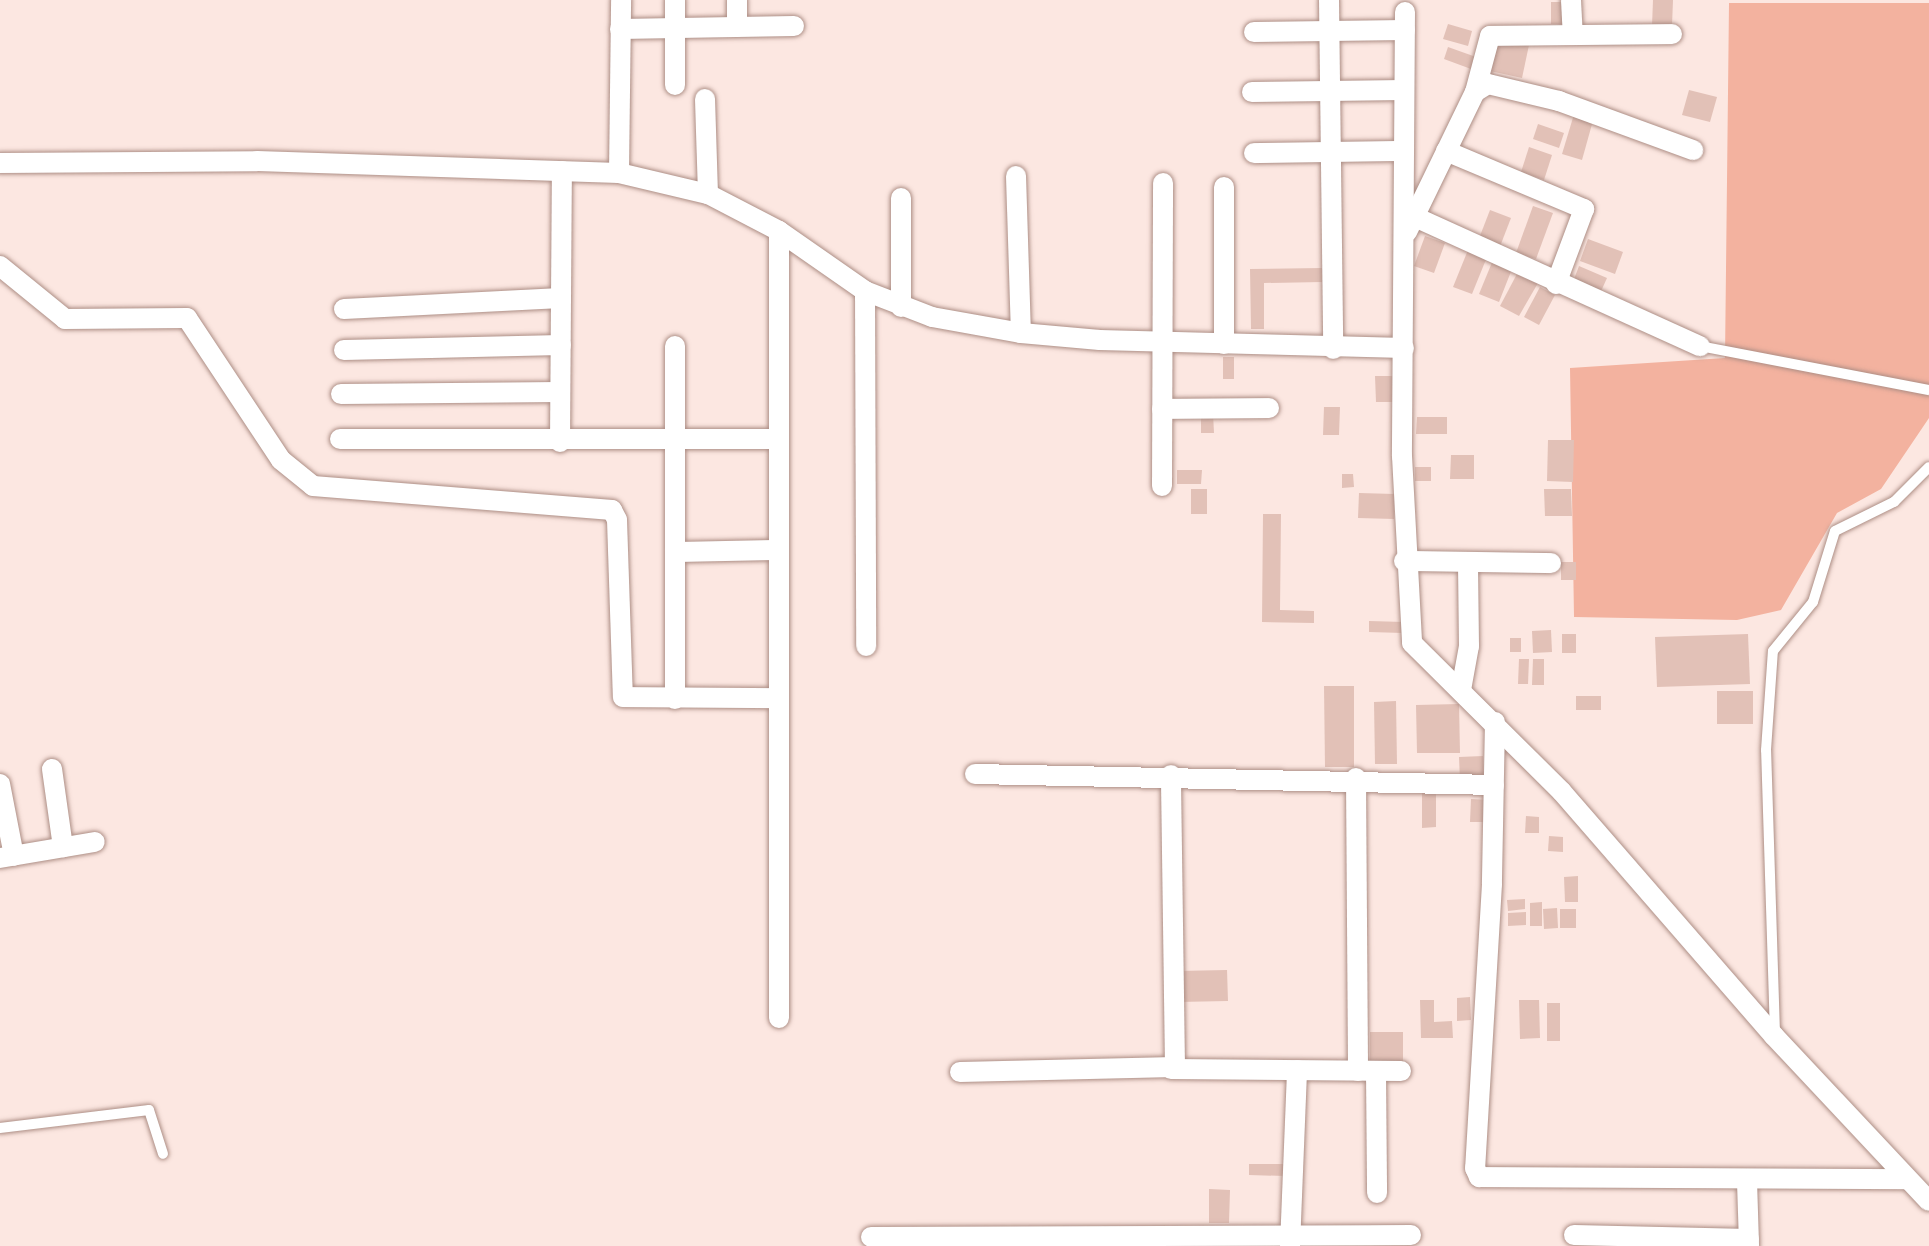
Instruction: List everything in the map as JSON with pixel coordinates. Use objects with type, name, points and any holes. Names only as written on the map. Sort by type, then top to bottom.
[{"type":"street","points":[[619,173],[621,0]]},
{"type":"street","points":[[675,0],[675,85]]},
{"type":"street","points":[[737,0],[737,27]]},
{"type":"street","points":[[1329,0],[1333,349]]},
{"type":"street","points":[[1571,0],[1573,33]]},
{"type":"street","points":[[1254,32],[1330,31],[1405,21],[1404,561],[1412,643],[1495,722],[1643,883],[1774,1036],[1905,1179],[1929,1201]]},
{"type":"street","points":[[620,29],[794,26]]},
{"type":"street","points":[[1404,239],[1475,92],[1490,36],[1672,34]]},
{"type":"street","points":[[1475,92],[1496,84],[1559,101],[1693,150]]},
{"type":"street","points":[[1252,92],[1404,90]]},
{"type":"street","points":[[705,99],[708,194]]},
{"type":"street","points":[[1254,153],[1404,151]]},
{"type":"street","points":[[1446,151],[1584,209],[1556,284]]},
{"type":"street","points":[[0,163],[257,161],[619,173],[708,194],[779,231],[865,291],[901,307],[1021,333],[1333,349],[1404,348]]},
{"type":"street","points":[[560,442],[562,171]]},
{"type":"street","points":[[1016,176],[1021,333]]},
{"type":"street","points":[[1162,486],[1163,183]]},
{"type":"street","points":[[1224,187],[1224,344]]},
{"type":"street","points":[[901,198],[901,307]]},
{"type":"street","points":[[1415,217],[1556,284],[1700,346]]},
{"type":"street","points":[[779,231],[776,550],[779,1018]]},
{"type":"street","points":[[0,266],[65,319],[187,318],[281,460],[313,486],[612,510],[617,520],[623,697],[776,698]]},
{"type":"street","points":[[865,291],[866,646]]},
{"type":"street","points":[[344,309],[561,298]]},
{"type":"street","points":[[344,350],[561,345]]},
{"type":"street","points":[[675,346],[675,699]]},
{"type":"street","points":[[341,394],[560,392]]},
{"type":"street","points":[[1162,409],[1269,408]]},
{"type":"street","points":[[340,439],[560,442],[777,439]]},
{"type":"street","points":[[675,552],[776,550]]},
{"type":"street","points":[[1404,561],[1551,563]]},
{"type":"street","points":[[1461,690],[1469,646],[1468,562]]},
{"type":"street","points":[[1495,722],[1476,1172],[1484,1178],[1905,1179]]},
{"type":"street","points":[[52,769],[63,847]]},
{"type":"street","points":[[975,774],[1356,778],[1494,785]]},
{"type":"street","points":[[1171,775],[1176,1063],[1171,1069]]},
{"type":"street","points":[[1356,778],[1367,1071],[1377,1193]]},
{"type":"street","points":[[0,784],[7,857],[95,842]]},
{"type":"street","points":[[960,1072],[1171,1069],[1401,1071]]},
{"type":"street","points":[[1290,1240],[1297,1070]]},
{"type":"street","points":[[1574,1235],[1749,1243],[1747,1181]]},
{"type":"street","points":[[871,1237],[976,1241],[1290,1240],[1411,1235]]},
{"type":"lane","points":[[1700,346],[1929,390]]},
{"type":"lane","points":[[1774,1036],[1766,750],[1773,651],[1813,602],[1835,531],[1894,502],[1929,467]]},
{"type":"lane","points":[[0,1128],[149,1110],[163,1154]]},
{"type":"shaded area","points":[[1729,3],[1929,3],[1929,418],[1881,489],[1837,513],[1781,610],[1737,620],[1574,617],[1570,368],[1725,358]]},
{"type":"building","points":[[1653,0],[1673,0],[1672,26],[1652,26]]},
{"type":"building","points":[[1551,2],[1569,2],[1569,24],[1551,24]]},
{"type":"building","points":[[1448,24],[1472,31],[1468,46],[1443,39]]},
{"type":"building","points":[[1497,38],[1529,45],[1522,78],[1490,71]]},
{"type":"building","points":[[1448,47],[1476,57],[1471,69],[1444,59]]},
{"type":"building","points":[[1689,90],[1717,97],[1710,122],[1682,115]]},
{"type":"building","points":[[1575,111],[1594,117],[1582,160],[1562,154]]},
{"type":"building","points":[[1538,124],[1564,133],[1559,148],[1533,139]]},
{"type":"building","points":[[1529,147],[1552,155],[1544,180],[1521,172]]},
{"type":"building","points":[[1533,206],[1553,213],[1536,259],[1516,253]]},
{"type":"building","points":[[1490,210],[1511,218],[1499,249],[1478,241]]},
{"type":"building","points":[[1425,236],[1445,243],[1434,273],[1414,266]]},
{"type":"building","points":[[1588,239],[1623,252],[1615,274],[1580,261]]},
{"type":"building","points":[[1468,250],[1487,257],[1472,294],[1453,287]]},
{"type":"building","points":[[1493,260],[1512,269],[1499,302],[1479,294]]},
{"type":"building","points":[[1579,266],[1607,278],[1598,298],[1571,287]]},
{"type":"building","points":[[1322,268],[1322,282],[1264,283],[1264,329],[1251,329],[1250,269]]},
{"type":"building","points":[[1518,272],[1538,283],[1519,316],[1500,306]]},
{"type":"building","points":[[1540,287],[1555,295],[1539,325],[1524,317]]},
{"type":"building","points":[[1223,357],[1234,357],[1234,379],[1223,379]]},
{"type":"building","points":[[1375,376],[1401,376],[1402,402],[1376,402]]},
{"type":"building","points":[[1324,407],[1340,407],[1339,435],[1323,435]]},
{"type":"building","points":[[1201,413],[1213,413],[1214,433],[1201,433]]},
{"type":"building","points":[[1417,417],[1447,417],[1447,434],[1416,434]]},
{"type":"building","points":[[1548,440],[1574,440],[1573,482],[1547,481]]},
{"type":"building","points":[[1451,455],[1474,455],[1474,479],[1450,479]]},
{"type":"building","points":[[1415,467],[1431,467],[1431,481],[1415,481]]},
{"type":"building","points":[[1177,470],[1202,470],[1201,484],[1177,484]]},
{"type":"building","points":[[1342,474],[1353,474],[1354,487],[1342,488]]},
{"type":"building","points":[[1191,489],[1207,489],[1207,514],[1191,514]]},
{"type":"building","points":[[1544,489],[1571,489],[1572,516],[1545,516]]},
{"type":"building","points":[[1359,493],[1395,494],[1394,519],[1358,518]]},
{"type":"building","points":[[1263,514],[1281,514],[1280,610],[1314,611],[1314,623],[1262,622]]},
{"type":"building","points":[[1561,562],[1576,562],[1576,580],[1561,580]]},
{"type":"building","points":[[1369,621],[1404,622],[1403,633],[1369,632]]},
{"type":"building","points":[[1551,630],[1552,652],[1533,653],[1532,631]]},
{"type":"building","points":[[1562,634],[1576,634],[1576,653],[1562,653]]},
{"type":"building","points":[[1748,634],[1750,684],[1657,687],[1655,637]]},
{"type":"building","points":[[1510,638],[1521,638],[1521,652],[1510,652]]},
{"type":"building","points":[[1519,659],[1529,659],[1528,684],[1518,684]]},
{"type":"building","points":[[1533,659],[1544,659],[1544,685],[1532,685]]},
{"type":"building","points":[[1324,686],[1354,686],[1354,767],[1325,767]]},
{"type":"building","points":[[1717,691],[1753,691],[1753,724],[1717,724]]},
{"type":"building","points":[[1576,696],[1601,696],[1601,710],[1576,710]]},
{"type":"building","points":[[1396,701],[1397,764],[1375,764],[1374,702]]},
{"type":"building","points":[[1459,704],[1460,753],[1417,753],[1416,705]]},
{"type":"building","points":[[1483,756],[1484,780],[1460,781],[1459,757]]},
{"type":"building","points":[[1422,788],[1436,788],[1436,827],[1422,828]]},
{"type":"building","points":[[1471,799],[1490,800],[1489,822],[1470,822]]},
{"type":"building","points":[[1526,816],[1539,817],[1539,833],[1525,833]]},
{"type":"building","points":[[1549,836],[1563,837],[1563,852],[1548,851]]},
{"type":"building","points":[[1578,876],[1578,902],[1565,902],[1564,877]]},
{"type":"building","points":[[1525,899],[1525,909],[1508,911],[1507,900]]},
{"type":"building","points":[[1542,902],[1542,926],[1530,926],[1530,903]]},
{"type":"building","points":[[1557,908],[1558,928],[1544,929],[1543,909]]},
{"type":"building","points":[[1560,909],[1576,909],[1576,928],[1560,928]]},
{"type":"building","points":[[1526,912],[1526,925],[1508,926],[1508,913]]},
{"type":"building","points":[[1227,970],[1228,1001],[1178,1002],[1177,971]]},
{"type":"building","points":[[1470,997],[1471,1020],[1457,1021],[1457,998]]},
{"type":"building","points":[[1420,1000],[1434,1000],[1434,1022],[1452,1021],[1453,1038],[1421,1038]]},
{"type":"building","points":[[1519,1000],[1539,1000],[1540,1038],[1520,1039]]},
{"type":"building","points":[[1547,1003],[1560,1003],[1560,1041],[1547,1041]]},
{"type":"building","points":[[1370,1032],[1403,1032],[1403,1063],[1370,1063]]},
{"type":"building","points":[[1249,1164],[1285,1164],[1285,1176],[1249,1175]]},
{"type":"building","points":[[1209,1189],[1230,1190],[1229,1223],[1209,1223]]}]
